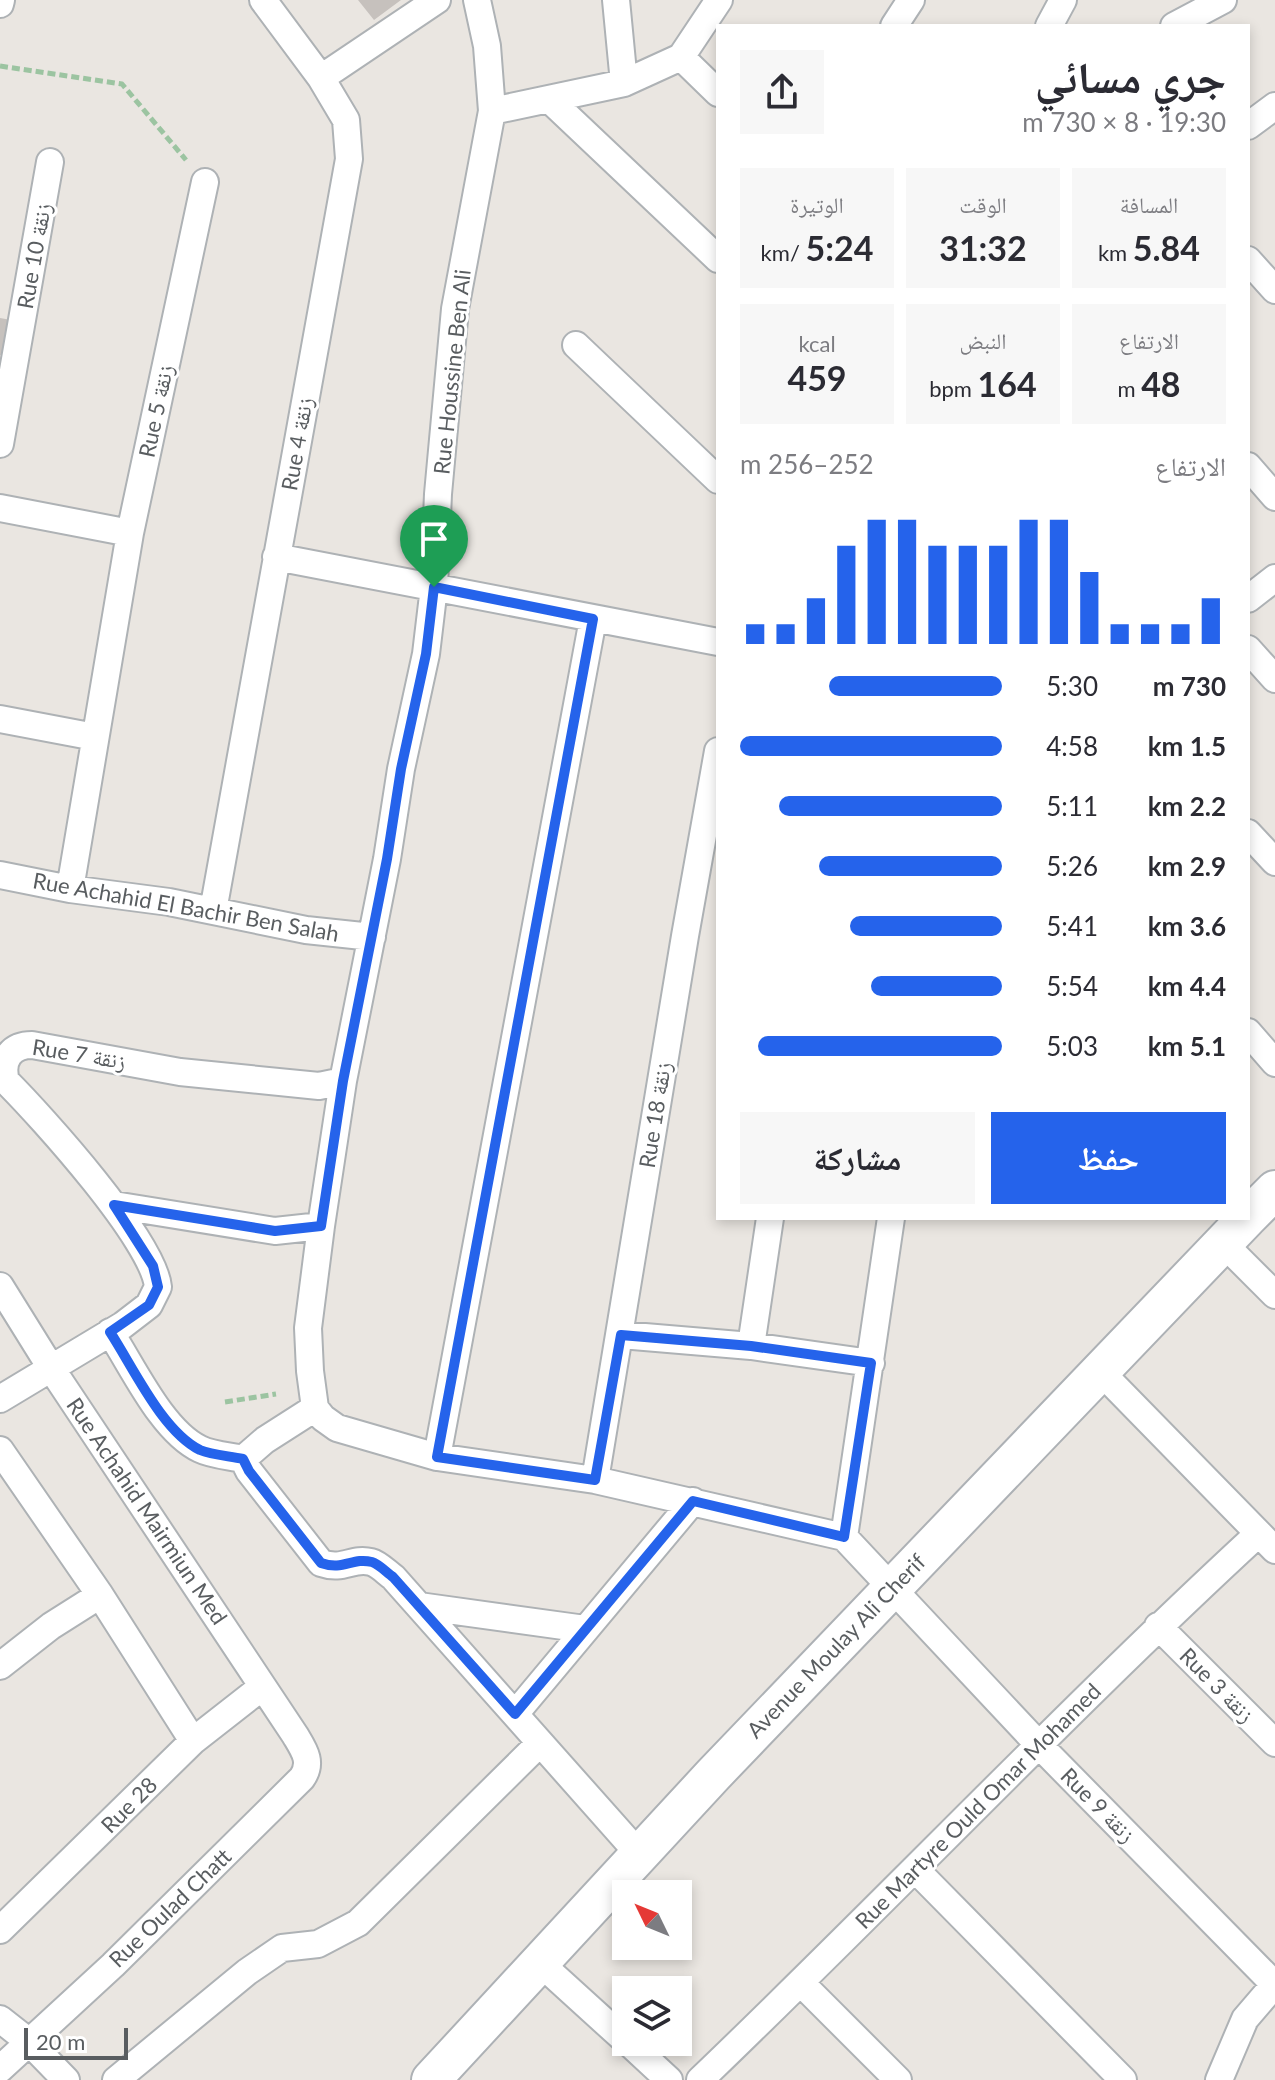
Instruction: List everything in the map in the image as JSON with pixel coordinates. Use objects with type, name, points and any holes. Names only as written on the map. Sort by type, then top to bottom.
[{"type":"street","name":"Rue 4 زنقة","points":[[213,911],[349,159],[346,120],[321,78],[263,0]]},
{"type":"street","points":[[321,78],[437,0]]},
{"type":"street","points":[[616,0],[624,83]]},
{"type":"street","points":[[492,111],[624,83],[681,57],[719,0]]},
{"type":"street","points":[[895,24],[911,0]]},
{"type":"street","points":[[1050,24],[1063,0]]},
{"type":"street","points":[[1178,24],[1223,0]]},
{"type":"street","name":"Rue Houssine Ben Ali","points":[[314,1399],[308,1328],[321,1226],[343,1081],[401,769],[426,654],[455,309],[492,111],[481,4]]},
{"type":"street","points":[[681,57],[716,91]]},
{"type":"street","points":[[550,100],[716,257]]},
{"type":"street","points":[[1250,125],[1275,106]]},
{"type":"street","name":"Rue 10 زنقة","points":[[0,444],[50,162]]},
{"type":"street","name":"Rue 5 زنقة","points":[[70,889],[130,533],[205,182]]},
{"type":"street","points":[[576,345],[716,478]]},
{"type":"street","points":[[1250,468],[1275,497]]},
{"type":"street","points":[[0,508],[130,533]]},
{"type":"street","points":[[276,557],[716,642]]},
{"type":"street","points":[[1250,597],[1275,578]]},
{"type":"street","points":[[437,1457],[593,619]]},
{"type":"street","points":[[1250,651],[1275,679]]},
{"type":"street","points":[[0,719],[95,737]]},
{"type":"street","name":"Rue 18 زنقة","points":[[595,1480],[716,763]]},
{"type":"street","points":[[1250,835],[1275,862]]},
{"type":"street","name":"Rue Achahid El Bachir Ben Salah","points":[[0,875],[70,889],[169,902],[306,930],[372,937]]},
{"type":"street","points":[[1250,1034],[1275,1063]]},
{"type":"street","name":"Rue 7 زنقة","points":[[114,1205],[6,1081],[6,1057],[22,1045],[180,1072],[319,1086],[343,1081]]},
{"type":"street","name":"Avenue Moulay Ali Cherif","points":[[1250,1215],[1275,1190]]},
{"type":"street","points":[[114,1205],[275,1231],[321,1226]]},
{"type":"street","points":[[0,1399],[149,1305],[158,1287],[153,1266],[114,1205]]},
{"type":"street","points":[[751,1346],[770,1220]]},
{"type":"street","points":[[243,1459],[314,1399],[323,1418],[337,1428],[437,1457],[595,1480],[844,1537],[891,1220]]},
{"type":"street","points":[[1239,1226],[1275,1295]]},
{"type":"street","name":"Avenue Moulay Ali Cherif","points":[[431,2080],[639,1854],[1239,1226]]},
{"type":"street","name":"Rue Achahid Mairmiun Med","points":[[0,1286],[51,1368],[295,1735]]},
{"type":"street","points":[[110,1332],[160,1410],[180,1435],[201,1450],[243,1459]]},
{"type":"street","points":[[621,1335],[751,1346],[871,1363]]},
{"type":"street","points":[[1099,1370],[1267,1542]]},
{"type":"street","points":[[0,1450],[100,1595],[193,1741]]},
{"type":"street","points":[[243,1459],[249,1471],[321,1563],[335,1568],[354,1561],[373,1562],[393,1577],[639,1854]]},
{"type":"street","points":[[515,1714],[693,1501]]},
{"type":"street","name":"Rue 9 زنقة","points":[[844,1537],[1039,1745],[1275,1984]]},
{"type":"street","name":"Rue Martyre Ould Omar Mohamed","points":[[700,2080],[1158,1626],[1267,1542]]},
{"type":"street","points":[[0,1666],[51,1626],[100,1595]]},
{"type":"street","points":[[419,1606],[585,1629]]},
{"type":"street","name":"Rue 3 زنقة","points":[[1158,1626],[1275,1743]]},
{"type":"street","name":"Rue 28","points":[[0,1930],[193,1741],[262,1687]]},
{"type":"street","name":"Rue Oulad Chatt","points":[[0,2069],[113,1965],[302,1778],[308,1761],[295,1735]]},
{"type":"street","points":[[116,2080],[247,1972],[282,1948],[318,1944],[358,1923],[540,1743]]},
{"type":"street","points":[[915,1869],[1123,2080]]},
{"type":"street","points":[[539,1962],[612,2028]]},
{"type":"street","points":[[801,1983],[898,2080]]},
{"type":"street","points":[[1219,2080],[1245,2019],[1275,1984]]},
{"type":"street","points":[[0,2019],[28,2041],[66,2080]]},
{"type":"street","points":[[643,2056],[669,2080]]},
{"type":"path","points":[[0,66],[122,84],[205,182]]},
{"type":"path","points":[[225,1402],[314,1399]]},
{"type":"building","points":[[358,0],[401,0],[374,20]]},
{"type":"building","points":[[0,318],[11,320],[5,356],[0,355]]},
{"type":"route","points":[[434,587],[593,619],[437,1457],[595,1480],[621,1335],[751,1346],[871,1363],[844,1537],[693,1501],[515,1714],[393,1577],[373,1562],[354,1561],[335,1568],[321,1563],[249,1471],[243,1459],[201,1450],[180,1435],[160,1410],[110,1332],[149,1305],[158,1287],[153,1266],[114,1205],[275,1231],[321,1226],[343,1081],[387,859],[401,769],[426,654],[434,587]]}]
